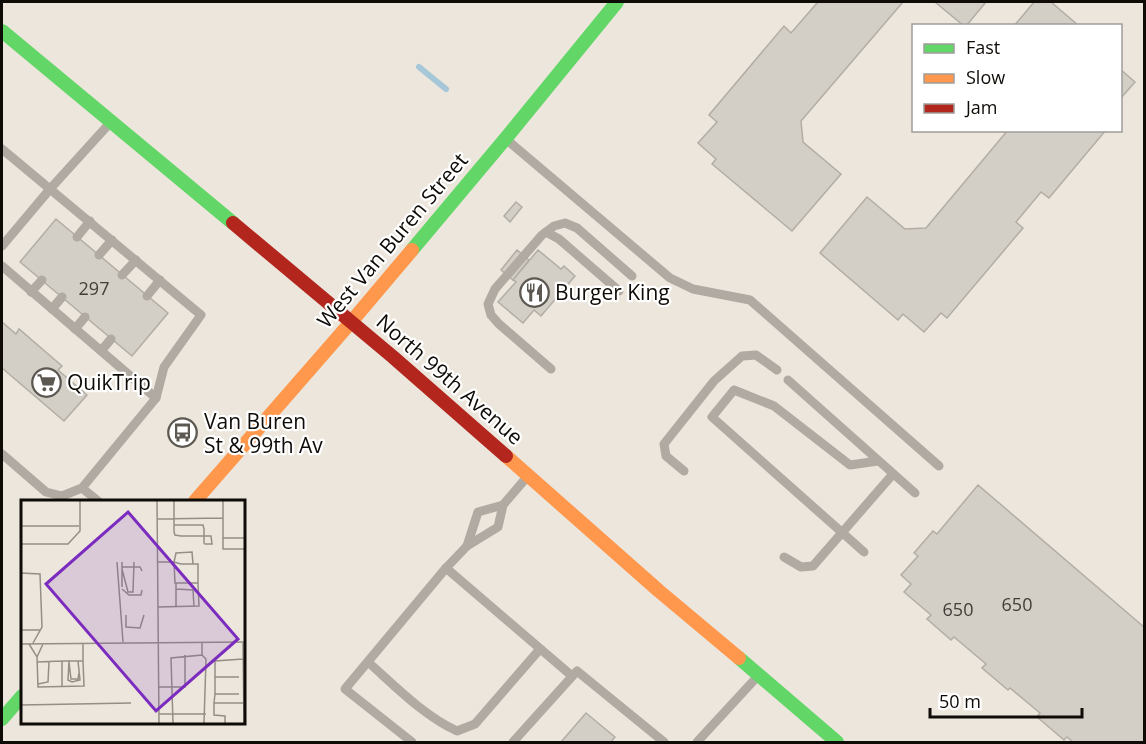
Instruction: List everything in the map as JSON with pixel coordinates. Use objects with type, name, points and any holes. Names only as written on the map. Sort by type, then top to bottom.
[{"type":"main road","name":"West Van Buren Street","points":[[196,500],[352,321],[617,2]]},
{"type":"main road","name":"North 99th Avenue","points":[[2,31],[352,321],[659,591],[837,742]]},
{"type":"main road","points":[[2,719],[21,697]]},
{"type":"lane","points":[[2,246],[111,122]]},
{"type":"lane","points":[[506,138],[670,278],[693,289],[750,300],[939,466]]},
{"type":"lane","points":[[2,149],[201,315],[164,368],[156,398],[82,488],[62,496],[46,492],[2,454]]},
{"type":"lane","points":[[77,237],[90,221]]},
{"type":"lane","points":[[551,369],[491,315],[488,304],[495,289],[546,232],[554,226],[565,223],[577,228],[632,276]]},
{"type":"lane","points":[[546,232],[559,239],[619,291]]},
{"type":"lane","points":[[99,255],[111,240]]},
{"type":"lane","points":[[122,275],[135,260]]},
{"type":"lane","points":[[2,266],[156,398]]},
{"type":"lane","points":[[32,292],[42,280]]},
{"type":"lane","points":[[147,296],[160,280]]},
{"type":"lane","points":[[52,309],[62,297]]},
{"type":"lane","points":[[75,329],[85,317]]},
{"type":"lane","points":[[101,351],[111,339]]},
{"type":"lane","points":[[684,471],[666,456],[664,444],[714,381],[742,356],[756,355],[777,370]]},
{"type":"lane","points":[[788,380],[915,493]]},
{"type":"lane","points":[[712,417],[735,390],[774,406],[850,465],[878,460]]},
{"type":"lane","points":[[696,404],[864,552]]},
{"type":"lane","points":[[784,557],[801,567],[813,566],[892,474]]},
{"type":"lane","points":[[412,742],[345,689],[466,546],[498,527],[503,505],[529,475]]},
{"type":"lane","points":[[82,488],[97,500]]},
{"type":"lane","points":[[466,546],[478,512],[503,505]]},
{"type":"lane","points":[[447,568],[572,676]]},
{"type":"lane","points":[[368,662],[416,704],[444,725],[457,731],[476,724],[540,649]]},
{"type":"lane","points":[[513,742],[577,671],[664,742]]},
{"type":"lane","points":[[697,742],[759,675]]},
{"type":"building","points":[[815,2],[903,2],[801,121],[803,142],[841,174],[792,231],[712,164],[716,159],[698,143],[717,122],[709,115],[784,26],[791,33],[817,3]]},
{"type":"building","points":[[935,2],[986,2],[968,24],[962,24]]},
{"type":"building","points":[[1034,2],[1051,2],[1077,24],[1016,24]]},
{"type":"building","points":[[1122,71],[1135,82],[1122,97]]},
{"type":"building","points":[[1006,132],[1104,132],[1049,198],[1041,192],[1016,222],[1023,228],[947,318],[941,313],[924,332],[903,314],[898,320],[820,253],[867,197],[905,229],[926,228]]},
{"type":"building","points":[[516,202],[522,207],[510,222],[504,216]]},
{"type":"building","name":"QuikTrip","points":[[56,219],[168,313],[132,356],[20,262]]},
{"type":"building","points":[[517,250],[529,260],[513,280],[501,270]]},
{"type":"building","name":"Burger King","points":[[538,250],[561,269],[564,266],[575,276],[541,316],[534,310],[523,323],[498,302],[516,282],[513,280]]},
{"type":"building","name":"QuikTrip","points":[[2,322],[16,334],[19,329],[62,366],[58,370],[87,395],[64,421],[2,368]]},
{"type":"building","points":[[978,485],[1144,627],[1144,742],[1073,742],[1067,737],[1064,740],[1037,717],[1040,713],[982,668],[986,664],[954,637],[951,640],[927,619],[931,615],[904,592],[911,584],[901,575],[918,556],[914,553],[933,531],[937,534]]},
{"type":"building","points":[[586,713],[615,737],[611,742],[561,742]]},
{"type":"waterway","points":[[419,67],[446,89]]},
{"type":"traffic: fast","points":[[412,250],[617,2]]},
{"type":"traffic: fast","points":[[2,31],[233,223]]},
{"type":"traffic: fast","points":[[739,658],[837,742]]},
{"type":"traffic: fast","points":[[2,719],[21,697]]},
{"type":"traffic: slow","points":[[196,500],[412,250]]},
{"type":"traffic: slow","points":[[506,456],[739,658]]},
{"type":"traffic: jam","points":[[233,223],[393,357],[506,456]]},
{"type":"place","name":"Burger King","points":[[534,292]]},
{"type":"place","name":"QuikTrip","points":[[46,382]]},
{"type":"place","name":"Van Buren St & 99th Av","points":[[183,433]]}]
